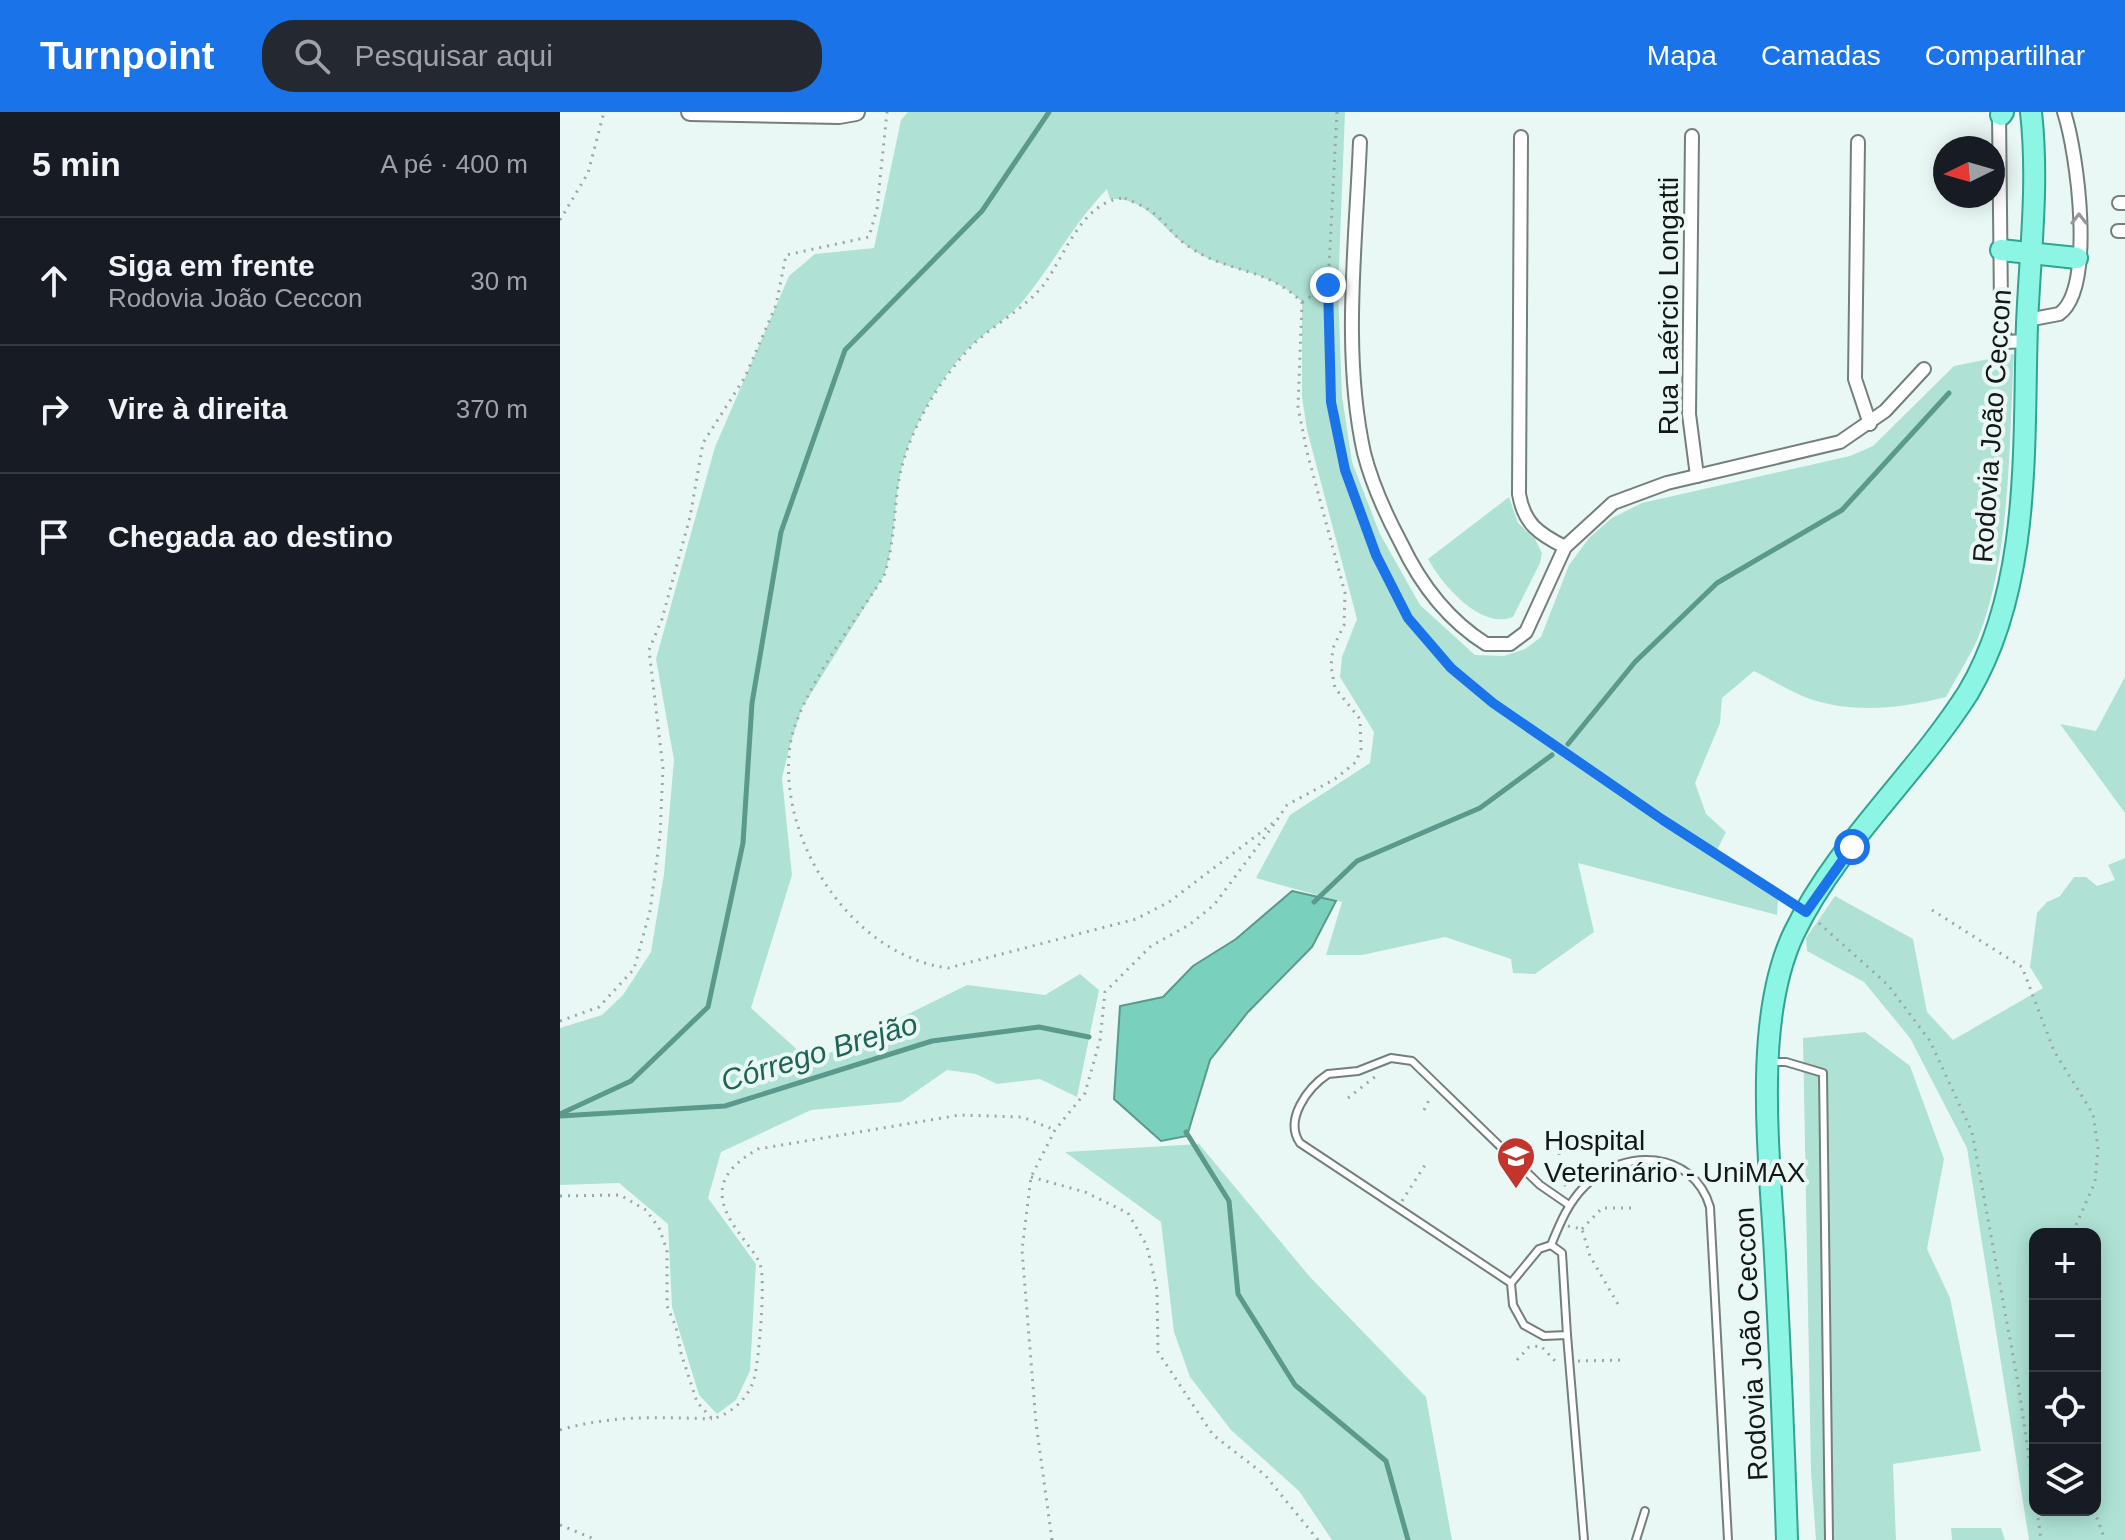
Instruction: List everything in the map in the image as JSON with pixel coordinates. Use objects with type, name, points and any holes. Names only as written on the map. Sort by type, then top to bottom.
[{"type":"main road","name":"Rodovia João Ceccon","points":[[1787,1540],[1769,1062],[1773,992],[1789,945],[1806,912],[1840,861],[1957,711],[1989,650],[2005,603],[2018,520],[2032,262],[2036,149],[2031,112]]},
{"type":"main road","points":[[2001,257],[2032,262],[2077,258]]},
{"type":"street","points":[[690,112],[839,115],[856,112]]},
{"type":"street","points":[[2027,320],[2054,317],[2070,304],[2075,294],[2077,172],[2064,112]]},
{"type":"street","points":[[2001,113],[2001,257],[2005,342],[2027,341]]},
{"type":"street","name":"Rua Laércio Longatti","points":[[1692,136],[1689,414],[1697,476]]},
{"type":"street","points":[[1521,137],[1519,494],[1526,520],[1536,531],[1565,547]]},
{"type":"street","points":[[1360,142],[1354,297],[1355,387],[1364,452],[1373,481],[1411,565],[1431,595],[1474,637],[1497,646],[1510,644],[1526,632],[1565,547],[1613,503],[1632,493],[1840,442],[1870,424],[1924,369]]},
{"type":"street","points":[[1858,142],[1855,379],[1870,424]]},
{"type":"lane","points":[[1511,1283],[1300,1143],[1293,1129],[1298,1110],[1324,1076],[1358,1071],[1379,1061],[1397,1058],[1412,1061],[1540,1185],[1569,1205]]},
{"type":"lane","points":[[1769,1062],[1786,1062],[1823,1073],[1829,1540]]},
{"type":"lane","points":[[1567,1335],[1544,1336],[1524,1325],[1513,1305],[1511,1283],[1539,1249],[1551,1245],[1569,1205],[1597,1176],[1624,1163],[1642,1160],[1669,1162],[1683,1168],[1705,1191],[1711,1219],[1723,1398],[1728,1540]]},
{"type":"lane","points":[[1551,1245],[1564,1260],[1584,1540]]},
{"type":"lane","points":[[1636,1540],[1645,1511]]},
{"type":"path","points":[[560,220],[588,173],[604,112]]},
{"type":"path","points":[[560,1021],[599,1007],[634,969],[650,911],[660,836],[663,768],[649,650],[662,619],[690,517],[703,443],[751,363],[776,305],[786,255],[869,237],[877,209],[887,112]]},
{"type":"path","points":[[1337,112],[1328,285],[1331,402],[1345,470],[1376,555],[1408,618],[1451,668],[1493,703],[1663,820],[1806,912],[1888,985],[1930,1041],[1972,1132],[2029,1457]]},
{"type":"path","points":[[1052,1540],[1036,1423],[1022,1250],[1031,1177],[1055,1130],[1085,1093],[1100,1040],[1105,992],[1151,946],[1189,925],[1214,905],[1277,820],[1287,805],[1335,779],[1356,762],[1362,735],[1360,719],[1335,688],[1331,666],[1333,648],[1344,625],[1345,593],[1298,407],[1302,302],[1284,284],[1259,273],[1224,266],[1186,245],[1152,211],[1125,198],[1110,199],[1091,212],[1043,286],[967,350],[935,392],[907,450],[897,490],[891,554],[884,576],[802,708],[790,745],[793,803],[803,843],[821,878],[894,951],[925,965],[948,968],[1136,919],[1169,902],[1277,820]]},
{"type":"path","points":[[1302,302],[1328,285]]},
{"type":"path","points":[[1932,910],[2022,967],[2054,1051],[2093,1114],[2098,1148],[2095,1182],[2075,1228]]},
{"type":"path","points":[[1348,1098],[1376,1077],[1379,1061]]},
{"type":"path","points":[[1424,1110],[1437,1083]]},
{"type":"path","points":[[560,1430],[595,1421],[627,1418],[712,1419],[727,1416],[740,1403],[754,1380],[761,1267],[738,1233],[722,1201],[720,1189],[724,1175],[740,1159],[758,1149],[960,1115],[1022,1117],[1055,1130]]},
{"type":"path","points":[[1559,1153],[1569,1205]]},
{"type":"path","points":[[1398,1207],[1425,1165]]},
{"type":"path","points":[[1031,1177],[1085,1192],[1128,1213],[1147,1246],[1151,1261],[1157,1290],[1158,1352],[1213,1435],[1265,1475],[1318,1540]]},
{"type":"path","points":[[560,1196],[620,1195],[646,1210],[659,1228],[667,1250],[667,1306],[697,1402],[712,1419]]},
{"type":"path","points":[[1582,1229],[1602,1208],[1633,1208]]},
{"type":"path","points":[[1560,1223],[1582,1229]]},
{"type":"path","points":[[1582,1229],[1590,1256],[1619,1306]]},
{"type":"path","points":[[2038,1516],[2041,1540]]},
{"type":"path","points":[[2096,1516],[2105,1540]]},
{"type":"path","points":[[560,1525],[597,1540]]},
{"type":"shaded area","points":[[908,112],[1345,112],[1338,291],[1342,396],[1352,462],[1380,534],[1420,605],[1475,655],[1504,656],[1525,649],[1541,637],[1569,565],[1589,538],[1612,518],[1642,503],[1850,456],[1873,446],[1954,366],[2014,354],[2003,535],[1989,606],[1978,638],[1946,697],[1878,708],[1844,707],[1810,699],[1754,671],[1722,698],[1720,723],[1695,783],[1706,814],[1726,832],[1713,858],[1778,899],[1777,915],[1578,863],[1594,932],[1535,974],[1513,973],[1511,959],[1445,937],[1362,955],[1326,955],[1342,902],[1256,878],[1290,815],[1370,763],[1374,732],[1340,677],[1342,657],[1357,619],[1307,430],[1302,397],[1302,302],[1275,282],[1201,255],[1144,208],[1110,199],[1107,189],[1023,301],[974,344],[949,372],[912,436],[902,465],[884,576],[802,708],[790,745],[782,778],[792,875],[751,1008],[811,1062],[967,985],[1045,995],[1080,974],[1099,990],[1077,1097],[1040,1079],[997,1084],[976,1074],[947,1070],[901,1102],[811,1110],[721,1152],[708,1198],[756,1264],[750,1371],[736,1400],[717,1414],[699,1395],[672,1307],[668,1224],[619,1183],[560,1185],[560,1028],[602,1015],[623,995],[651,952],[664,874],[674,760],[656,659],[715,447],[789,276],[815,254],[874,248],[901,120]]},
{"type":"shaded area","points":[[1509,497],[1518,523],[1535,539],[1542,553],[1513,617],[1501,619],[1488,617],[1464,603],[1428,559]]},
{"type":"shaded area","points":[[2125,677],[2125,813],[2060,724],[2096,731]]},
{"type":"shaded area","points":[[2125,858],[2125,1540],[2029,1540],[1967,1148],[1910,1038],[1864,982],[1807,951],[1806,938],[1835,896],[1913,939],[1927,1012],[1953,1040],[2043,988],[2030,967],[2037,913],[2047,902],[2060,896],[2074,877],[2086,877],[2097,886],[2115,880],[2108,865]]},
{"type":"shaded area","points":[[1292,891],[1336,901],[1312,947],[1248,1012],[1210,1060],[1187,1136],[1161,1141],[1114,1099],[1120,1006],[1163,997],[1193,966],[1236,939]]},
{"type":"shaded area","points":[[1865,1032],[1910,1066],[1944,1159],[1927,1249],[1950,1298],[1981,1451],[1893,1464],[1896,1540],[1816,1540],[1811,1472],[1803,1038]]},
{"type":"shaded area","points":[[1199,1144],[1310,1277],[1426,1397],[1452,1540],[1332,1540],[1299,1491],[1231,1430],[1190,1377],[1174,1332],[1161,1222],[1065,1152]]},
{"type":"shaded area","points":[[1951,1528],[2001,1528],[2005,1540],[1952,1540]]},
{"type":"waterway","points":[[560,1114],[631,1081],[708,1007],[743,843],[752,703],[781,532],[845,350],[982,211],[1049,112]]},
{"type":"waterway","name":"Córrego Brejão","points":[[1568,744],[1635,662],[1717,583],[1842,510],[1949,393]]},
{"type":"waterway","name":"Córrego Brejão","points":[[1314,902],[1357,861],[1480,808],[1552,755]]},
{"type":"waterway","name":"Córrego Brejão","points":[[560,1116],[725,1106],[932,1041],[1039,1027],[1089,1037]]},
{"type":"waterway","points":[[1186,1132],[1229,1201],[1238,1294],[1295,1385],[1386,1461],[1408,1540]]},
{"type":"place","name":"Hospital Veterinário - UniMAX","points":[[1516,1190]]},
{"type":"route","points":[[1328,285],[1331,402],[1345,470],[1376,555],[1408,618],[1451,668],[1493,703],[1663,820],[1768,884],[1806,912],[1852,847]]}]
